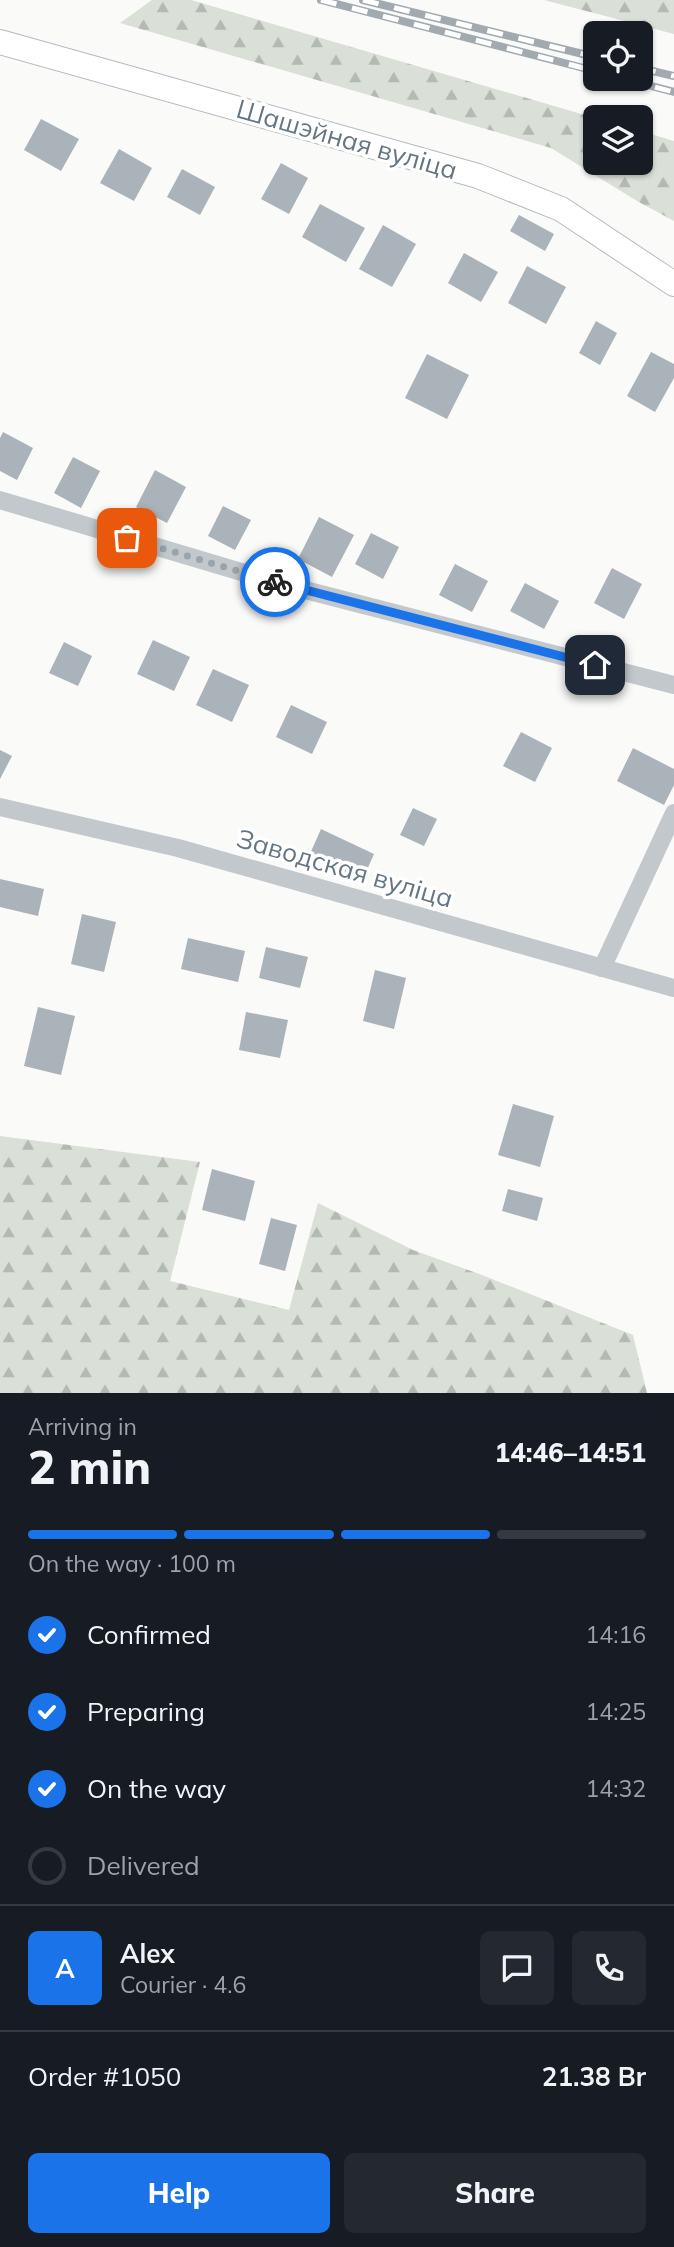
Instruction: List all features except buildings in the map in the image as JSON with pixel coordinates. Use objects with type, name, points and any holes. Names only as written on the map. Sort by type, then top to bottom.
[{"type":"main road","name":"Шашэйная вуліца","points":[[0,42],[478,176],[561,209],[674,284]]},
{"type":"street","points":[[0,500],[278,583],[674,685]]},
{"type":"street","name":"Заводская вуліца","points":[[0,807],[178,848],[674,988]]},
{"type":"street","points":[[603,968],[674,813]]},
{"type":"green space","points":[[152,0],[191,0],[583,114],[583,168],[551,148],[120,23]]},
{"type":"green space","points":[[544,0],[674,0],[674,34],[653,29],[653,21],[624,21]]},
{"type":"green space","points":[[653,135],[674,141],[674,221],[595,175],[653,175]]},
{"type":"green space","points":[[0,1136],[200,1162],[170,1281],[289,1310],[318,1203],[413,1250],[633,1335],[647,1393],[0,1393]]},
{"type":"railway","points":[[321,0],[583,68]]},
{"type":"railway","points":[[363,0],[583,54]]},
{"type":"railway","points":[[653,71],[674,76]]},
{"type":"railway","points":[[653,87],[674,92]]},
{"type":"way so far","points":[[127,538],[275,582]]},
{"type":"route","points":[[275,582],[595,665]]}]
